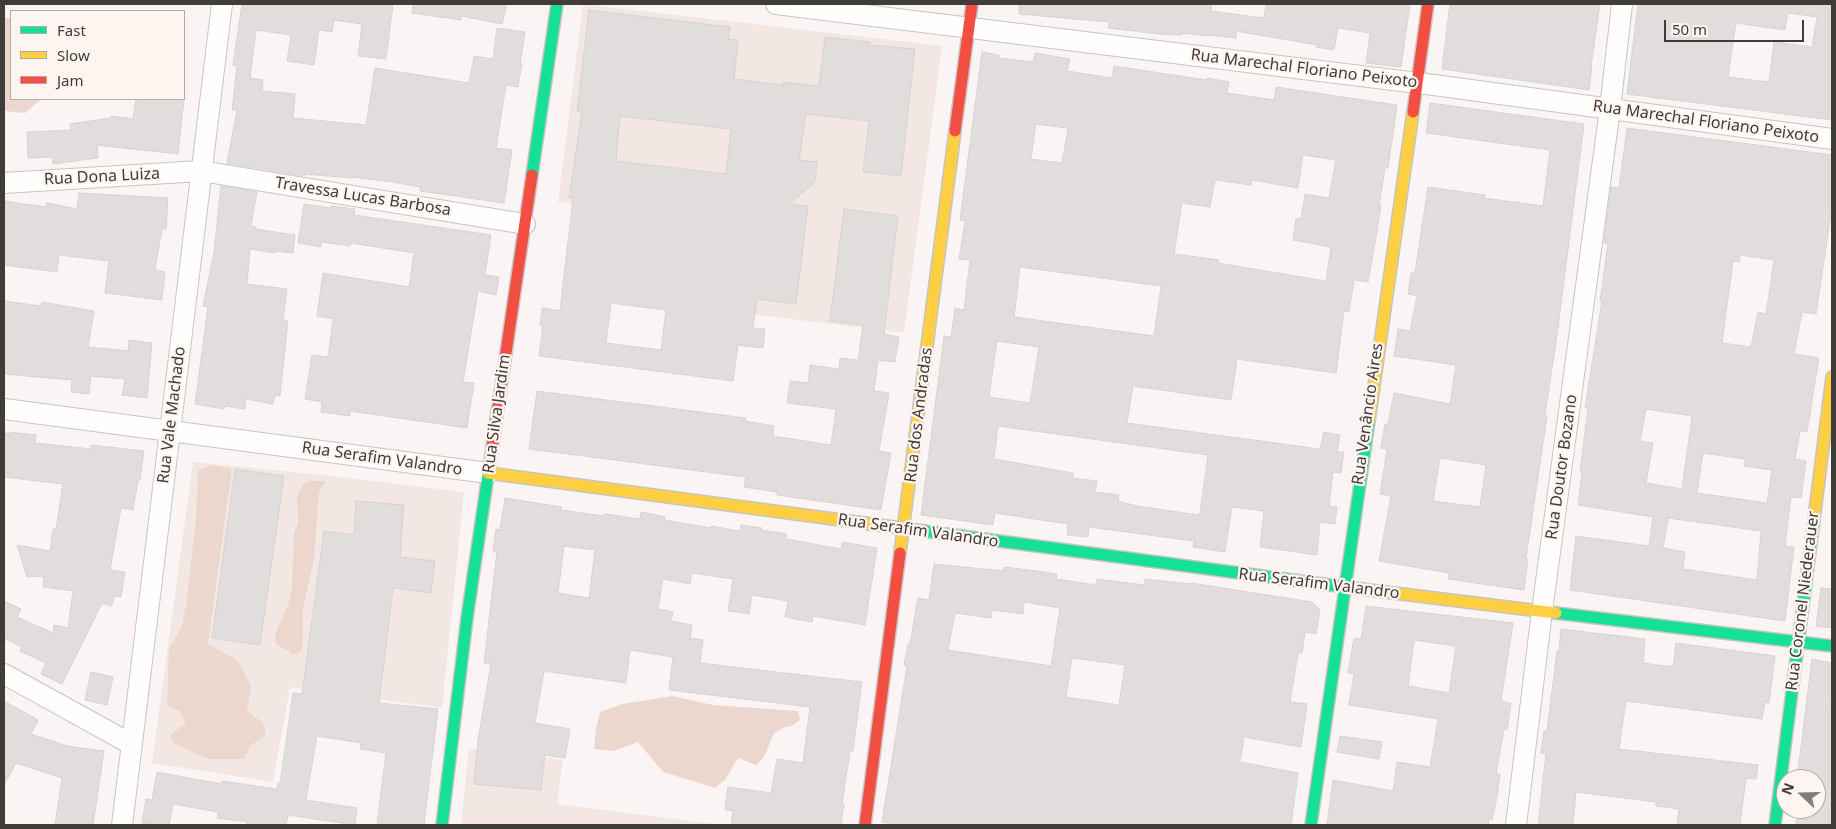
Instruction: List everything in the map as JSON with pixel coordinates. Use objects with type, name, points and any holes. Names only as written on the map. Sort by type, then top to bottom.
[{"type":"street","name":"Rua Vale Machado","points":[[122,825],[222,4]]},
{"type":"street","name":"Rua Silva Jardim","points":[[442,825],[467,618],[558,4]]},
{"type":"street","name":"Rua Marechal Floriano Peixoto","points":[[776,4],[1417,83],[1832,139]]},
{"type":"street","name":"Rua dos Andradas","points":[[865,825],[972,4]]},
{"type":"street","name":"Rua Venâncio Aires","points":[[1311,825],[1428,4]]},
{"type":"street","name":"Rua Doutor Bozano","points":[[1516,825],[1542,611],[1610,109],[1622,4]]},
{"type":"street","name":"Rua Dona Luiza","points":[[4,183],[201,171]]},
{"type":"street","name":"Travessa Lucas Barbosa","points":[[201,171],[525,224]]},
{"type":"street","name":"Rua Coronel Niederauer","points":[[1775,825],[1832,377]]},
{"type":"street","name":"Rua Serafim Valandro","points":[[4,409],[1344,588],[1832,646]]},
{"type":"street","points":[[4,674],[131,744]]},
{"type":"shaded area","points":[[583,4],[942,46],[904,333],[694,307],[704,218],[558,202]]},
{"type":"shaded area","points":[[4,17],[10,19],[10,100],[40,100],[25,113],[4,111]]},
{"type":"shaded area","points":[[193,462],[464,492],[442,708],[290,687],[273,782],[152,763]]},
{"type":"shaded area","points":[[213,465],[231,469],[231,476],[208,644],[238,661],[251,686],[247,711],[263,723],[266,735],[250,746],[244,759],[208,759],[172,742],[170,735],[186,723],[179,711],[167,706],[169,648],[181,629],[186,606],[196,518],[198,470]]},
{"type":"shaded area","points":[[309,481],[326,481],[319,492],[314,559],[303,608],[303,645],[301,651],[293,655],[276,644],[275,635],[289,602],[292,586],[294,534],[298,522],[297,496],[303,485]]},
{"type":"shaded area","points":[[672,696],[713,705],[798,711],[800,720],[792,726],[785,727],[774,733],[764,757],[756,765],[738,758],[725,780],[715,788],[663,772],[638,742],[614,751],[594,749],[600,712],[622,704]]},
{"type":"shaded area","points":[[469,749],[563,760],[557,804],[714,824],[461,825]]},
{"type":"building","points":[[242,4],[393,4],[386,59],[358,56],[362,24],[334,20],[332,32],[319,30],[314,65],[287,61],[291,35],[256,30],[250,78],[263,80],[262,91],[295,94],[293,118],[366,125],[375,68],[469,83],[474,56],[493,59],[497,28],[525,32],[518,87],[506,85],[496,148],[512,150],[504,203],[420,191],[420,187],[393,182],[351,177],[305,174],[305,176],[227,163],[237,110],[232,110],[237,66],[233,65]]},
{"type":"building","points":[[413,4],[507,4],[502,24],[461,16],[461,20],[412,13]]},
{"type":"building","points":[[1019,4],[1212,4],[1211,11],[1264,18],[1266,4],[1410,4],[1401,67],[1366,63],[1370,33],[1338,28],[1334,50],[1316,47],[1317,45],[1236,31],[1236,38],[1182,33],[1182,35],[1159,34],[1108,28],[1109,22],[1019,14]]},
{"type":"building","points":[[1450,4],[1600,4],[1589,90],[1442,69]]},
{"type":"building","points":[[1638,4],[1832,4],[1832,120],[1627,94]],"holes":[[[1788,13],[1817,17],[1812,47],[1774,42],[1769,82],[1728,77],[1736,23],[1785,30]]]},
{"type":"building","points":[[589,10],[730,27],[728,39],[738,40],[734,79],[783,85],[783,82],[819,86],[825,37],[870,42],[870,45],[915,49],[901,176],[863,172],[869,121],[806,114],[799,160],[817,162],[815,182],[789,204],[808,206],[796,304],[757,299],[753,328],[765,329],[763,348],[738,345],[733,381],[539,356],[543,326],[540,325],[542,308],[560,311],[573,198],[569,198],[582,111],[577,111]],"holes":[[[620,116],[731,129],[726,174],[616,161]],[[611,303],[666,310],[661,350],[606,343]]]},
{"type":"building","points":[[982,52],[999,55],[999,58],[1033,62],[1035,53],[1070,59],[1067,71],[1112,78],[1114,66],[1206,80],[1207,78],[1229,82],[1227,93],[1274,100],[1276,87],[1397,105],[1388,168],[1385,168],[1379,206],[1381,206],[1368,282],[1354,280],[1349,312],[1344,311],[1336,373],[1237,359],[1231,400],[1133,386],[1127,423],[1320,449],[1324,432],[1340,435],[1337,452],[1344,452],[1341,473],[1333,472],[1329,506],[1337,507],[1335,524],[1320,522],[1317,555],[1260,547],[1264,511],[1232,507],[1225,552],[1193,547],[1194,541],[1089,527],[1088,537],[1067,535],[1068,524],[995,513],[993,525],[921,515],[944,336],[951,337],[955,308],[964,310],[970,260],[959,259],[965,221],[960,220]],"holes":[[[1036,124],[1068,128],[1062,163],[1031,159]],[[1303,155],[1336,160],[1329,198],[1305,194],[1301,219],[1296,219],[1293,240],[1331,247],[1326,281],[1218,263],[1219,260],[1174,254],[1182,203],[1210,207],[1215,180],[1251,185],[1252,180],[1298,188]],[[1020,267],[1161,286],[1154,336],[1014,317]],[[997,341],[1039,347],[1030,403],[989,397]],[[998,426],[1208,455],[1200,513],[1198,515],[1137,506],[1118,501],[1119,495],[1095,492],[1097,481],[1073,478],[1073,473],[994,459]]]},
{"type":"building","points":[[136,100],[184,100],[178,154],[97,145],[98,158],[53,164],[52,157],[28,158],[27,132],[71,130],[70,124],[111,118],[111,116],[133,119]]},
{"type":"building","points":[[1430,103],[1584,124],[1545,415],[1547,416],[1526,558],[1528,559],[1524,590],[1448,579],[1449,573],[1379,561],[1391,496],[1380,494],[1387,449],[1381,448],[1385,424],[1388,424],[1394,393],[1450,404],[1456,365],[1394,356],[1398,329],[1410,331],[1417,296],[1408,294],[1411,273],[1415,273],[1428,187],[1485,195],[1484,198],[1543,206],[1550,150],[1426,133]],"holes":[[[1440,458],[1486,465],[1480,507],[1433,501]]]},
{"type":"building","points":[[1627,128],[1832,155],[1832,207],[1816,314],[1802,312],[1794,354],[1819,358],[1807,432],[1800,431],[1795,459],[1806,461],[1801,498],[1791,497],[1785,546],[1794,547],[1785,621],[1570,590],[1576,536],[1649,546],[1653,517],[1578,505],[1588,408],[1585,408],[1602,301],[1600,301],[1608,244],[1604,243],[1611,187],[1619,188]],"holes":[[[1740,255],[1774,260],[1766,314],[1758,312],[1751,347],[1722,343],[1733,261],[1739,262]],[[1646,409],[1692,416],[1682,489],[1646,483],[1653,443],[1640,441]],[[1703,453],[1745,459],[1744,466],[1772,470],[1767,503],[1697,493]],[[1668,518],[1761,531],[1757,580],[1683,569],[1685,552],[1663,548]]]},
{"type":"building","points":[[221,186],[257,192],[251,226],[256,227],[255,229],[295,235],[293,253],[275,251],[275,253],[250,249],[247,284],[287,289],[283,321],[288,321],[280,396],[275,395],[273,404],[246,399],[245,409],[225,406],[224,409],[195,404],[208,307],[203,306],[214,252]]},
{"type":"building","points":[[79,193],[168,198],[166,229],[162,229],[155,270],[165,272],[162,300],[105,293],[109,261],[59,255],[57,272],[4,265],[4,201],[46,207],[47,203],[77,209]]},
{"type":"building","points":[[304,204],[355,209],[354,215],[491,235],[485,275],[499,277],[496,295],[478,291],[463,382],[474,383],[467,428],[350,411],[350,416],[321,412],[322,402],[305,399],[312,355],[328,357],[333,319],[317,316],[323,273],[409,287],[414,253],[351,243],[350,246],[321,242],[321,247],[298,243]]},
{"type":"building","points":[[844,209],[898,216],[884,334],[899,337],[895,362],[878,360],[874,391],[889,393],[879,451],[891,453],[881,510],[777,495],[777,492],[744,487],[746,477],[529,449],[537,391],[746,418],[745,421],[774,426],[773,436],[831,445],[836,409],[787,403],[790,381],[808,383],[810,365],[839,369],[840,358],[858,360],[863,325],[830,321]]},
{"type":"building","points":[[4,301],[41,306],[42,302],[94,311],[88,347],[128,351],[129,340],[152,343],[147,398],[122,395],[125,379],[91,376],[89,394],[71,392],[72,380],[4,374]]},
{"type":"building","points":[[10,432],[36,435],[35,443],[91,449],[91,445],[144,451],[133,510],[121,508],[110,570],[125,572],[121,597],[114,596],[112,606],[102,603],[62,684],[41,674],[46,663],[20,651],[22,647],[6,639],[4,644],[4,601],[21,609],[17,617],[53,633],[54,625],[68,628],[73,591],[43,587],[44,576],[27,577],[17,545],[50,551],[53,529],[56,529],[63,484],[4,477],[4,433],[10,434]]},
{"type":"building","points":[[235,469],[284,476],[260,645],[212,638]]},
{"type":"building","points":[[505,498],[561,507],[561,510],[604,516],[605,514],[640,519],[641,512],[665,517],[664,520],[711,528],[711,526],[740,531],[741,525],[762,528],[761,530],[787,534],[786,539],[841,549],[842,542],[877,548],[865,625],[813,616],[812,622],[785,617],[788,601],[752,595],[749,614],[728,611],[733,579],[692,573],[690,584],[663,579],[658,609],[673,612],[671,621],[692,625],[690,638],[703,640],[700,663],[862,682],[853,751],[850,751],[842,804],[844,804],[841,825],[731,825],[733,811],[725,810],[728,787],[771,793],[777,759],[803,763],[810,707],[669,690],[673,657],[630,650],[626,683],[544,671],[535,723],[570,729],[565,758],[545,755],[541,790],[474,784],[478,740],[491,664],[484,663],[497,551],[493,551],[496,529],[500,530]],"holes":[[[564,546],[595,550],[589,598],[558,593]]]},
{"type":"building","points":[[356,501],[404,505],[400,557],[435,561],[431,593],[393,588],[379,703],[438,709],[424,825],[377,823],[386,753],[360,749],[361,743],[317,736],[306,800],[357,808],[355,825],[288,815],[286,825],[255,825],[247,824],[247,822],[217,818],[218,812],[173,804],[169,825],[142,823],[146,799],[152,800],[157,772],[221,784],[222,781],[277,789],[278,783],[280,783],[293,693],[302,694],[324,531],[354,535]]},
{"type":"building","points":[[934,564],[1003,571],[1004,567],[1036,571],[1057,574],[1056,579],[1096,585],[1097,579],[1145,585],[1145,579],[1191,583],[1312,602],[1320,610],[1316,634],[1305,632],[1302,653],[1298,653],[1290,702],[1307,704],[1301,747],[1244,737],[1240,762],[1298,773],[1291,825],[903,825],[882,822],[907,666],[904,665],[908,644],[910,644],[918,598],[929,600]],"holes":[[[1024,602],[1060,608],[1051,666],[948,650],[955,613],[991,618],[992,610],[1023,614]],[[1072,658],[1125,665],[1119,705],[1066,697]]]},
{"type":"building","points":[[1821,588],[1832,589],[1832,628],[1816,626]]},
{"type":"building","points":[[1366,606],[1513,623],[1501,701],[1511,703],[1507,730],[1504,729],[1496,774],[1500,774],[1497,797],[1492,820],[1489,819],[1488,825],[1327,825],[1333,780],[1393,791],[1397,762],[1430,767],[1438,719],[1349,705],[1354,674],[1348,673],[1354,638],[1361,639]],"holes":[[[1414,640],[1456,646],[1449,693],[1408,686]]]},
{"type":"building","points":[[1561,629],[1645,639],[1643,663],[1673,667],[1676,643],[1775,656],[1769,703],[1765,702],[1762,719],[1626,701],[1619,749],[1758,765],[1756,779],[1746,778],[1740,825],[1677,825],[1679,809],[1656,806],[1656,802],[1576,792],[1573,825],[1538,825],[1546,754],[1541,753],[1544,731],[1547,731]]},
{"type":"building","points":[[1812,659],[1832,663],[1830,709],[1832,710],[1832,825],[1796,825],[1797,819],[1826,819],[1826,769],[1798,769]]},
{"type":"building","points":[[91,672],[113,677],[107,705],[85,700]]},
{"type":"building","points":[[4,701],[38,720],[31,734],[67,746],[104,751],[93,825],[55,825],[62,778],[16,763],[4,785]]},
{"type":"building","points":[[1340,736],[1382,742],[1379,759],[1337,752]]},
{"type":"traffic: fast","points":[[532,175],[557,4]]},
{"type":"traffic: fast","points":[[1311,825],[1369,421]]},
{"type":"traffic: fast","points":[[442,825],[467,618],[492,448]]},
{"type":"traffic: fast","points":[[1775,825],[1814,519]]},
{"type":"traffic: fast","points":[[916,530],[1345,587]]},
{"type":"traffic: fast","points":[[1556,613],[1832,646]]},
{"type":"traffic: slow","points":[[1369,421],[1413,112]]},
{"type":"traffic: slow","points":[[900,553],[955,131]]},
{"type":"traffic: slow","points":[[1814,519],[1832,377]]},
{"type":"traffic: slow","points":[[488,473],[916,530]]},
{"type":"traffic: slow","points":[[1345,587],[1556,613]]},
{"type":"traffic: jam","points":[[955,131],[972,4]]},
{"type":"traffic: jam","points":[[1413,112],[1428,4]]},
{"type":"traffic: jam","points":[[492,448],[532,175]]},
{"type":"traffic: jam","points":[[865,825],[900,553]]}]
